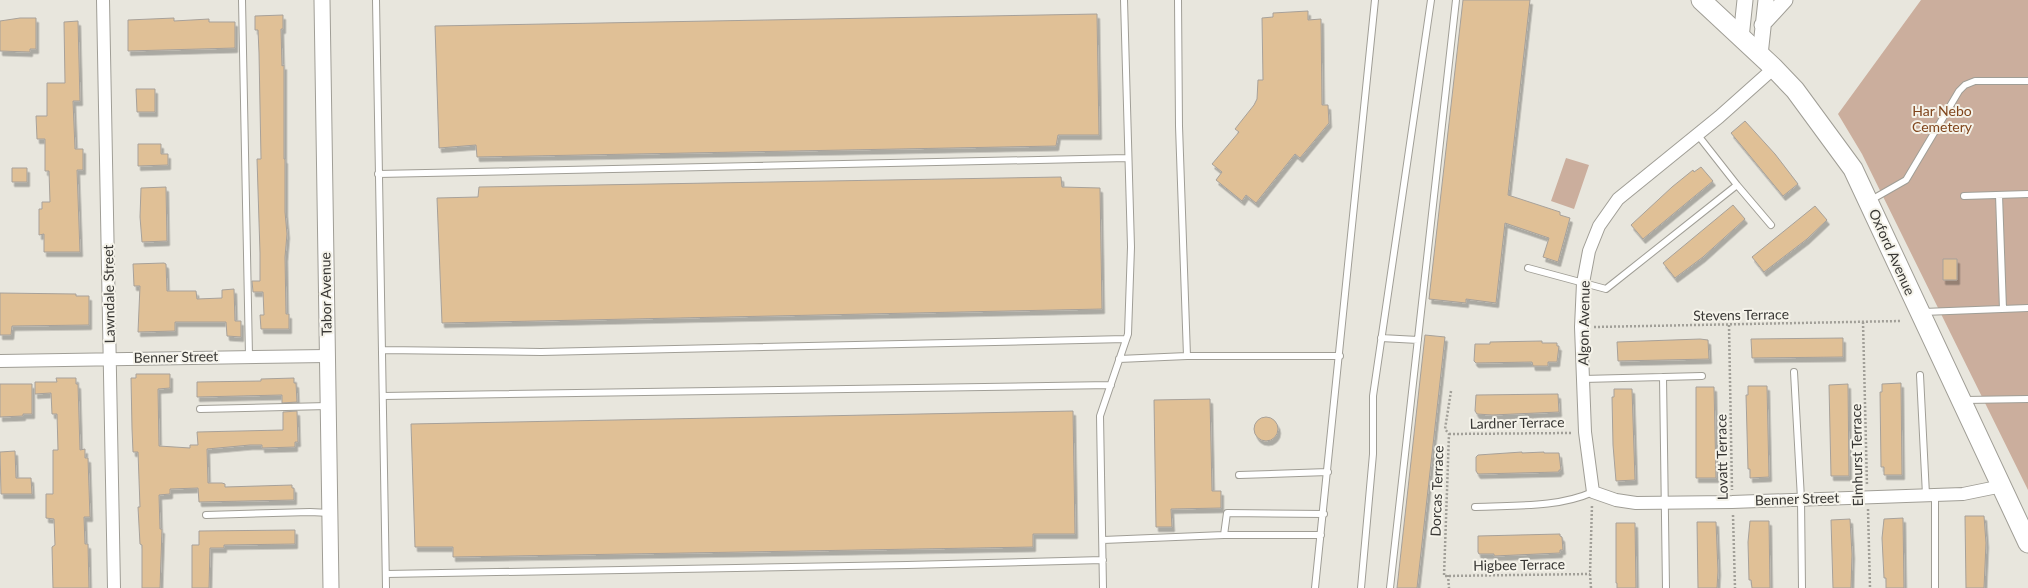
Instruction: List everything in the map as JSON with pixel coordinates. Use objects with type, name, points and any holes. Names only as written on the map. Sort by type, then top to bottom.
[{"type":"main road","name":"Oxford Avenue","points":[[1701,0],[1774,68],[1795,90],[1853,169],[1869,201],[1919,313],[2028,543]]},
{"type":"street","name":"Lawndale Street","points":[[103,0],[114,588]]},
{"type":"street","name":"Tabor Avenue","points":[[322,0],[331,588]]},
{"type":"street","points":[[1741,38],[1745,0]]},
{"type":"street","points":[[1760,55],[1762,25],[1766,0]]},
{"type":"street","points":[[1762,25],[1785,0]]},
{"type":"street","name":"Algon Avenue","points":[[1593,492],[1585,432],[1581,327],[1582,283],[1588,251],[1599,226],[1618,199],[1719,117],[1774,68]]},
{"type":"street","name":"Benner Street","points":[[0,361],[110,358],[327,356]]},
{"type":"street","name":"Benner Street","points":[[1593,492],[1616,500],[1636,503],[1732,502],[1868,496],[1963,494],[2002,486]]},
{"type":"lane","points":[[242,0],[249,356]]},
{"type":"lane","points":[[376,0],[386,588]]},
{"type":"lane","points":[[1103,588],[1100,416],[1128,334],[1131,247],[1124,0]]},
{"type":"lane","points":[[1178,0],[1179,126],[1187,356]]},
{"type":"lane","points":[[1315,588],[1324,514],[1375,0]]},
{"type":"lane","points":[[1361,588],[1373,454],[1373,396],[1431,0]]},
{"type":"lane","points":[[1390,588],[1456,0]]},
{"type":"lane","points":[[1869,201],[1906,180],[1959,92],[1965,85],[1975,81],[2028,81]]},
{"type":"lane","points":[[1697,134],[1771,225]]},
{"type":"lane","points":[[378,174],[1128,158]]},
{"type":"lane","points":[[1528,268],[1606,289],[1737,185]]},
{"type":"lane","points":[[1964,196],[2028,194]]},
{"type":"lane","points":[[1999,195],[2003,309]]},
{"type":"lane","points":[[1919,313],[2028,308]]},
{"type":"lane","points":[[1382,338],[1418,340]]},
{"type":"lane","points":[[382,350],[541,352],[1126,339]]},
{"type":"lane","points":[[1119,359],[1187,356],[1340,356]]},
{"type":"lane","points":[[1794,372],[1801,499],[1802,588]]},
{"type":"lane","points":[[1920,375],[1931,495],[1935,588]]},
{"type":"lane","points":[[1583,379],[1702,376]]},
{"type":"lane","points":[[1664,377],[1666,588]]},
{"type":"lane","points":[[383,396],[1111,385]]},
{"type":"lane","points":[[1961,400],[2028,399]]},
{"type":"lane","points":[[200,409],[328,406]]},
{"type":"lane","points":[[1239,475],[1328,472]]},
{"type":"lane","points":[[1475,506],[1555,502],[1578,499],[1593,492]]},
{"type":"lane","points":[[206,515],[310,512],[330,513]]},
{"type":"lane","points":[[1224,535],[1226,513],[1324,514]]},
{"type":"lane","points":[[1103,540],[1224,535],[1321,535]]},
{"type":"lane","points":[[386,574],[1103,560]]},
{"type":"path","name":"Stevens Terrace","points":[[1581,327],[1901,321]]},
{"type":"path","name":"Elmhurst Terrace","points":[[1863,322],[1870,588]]},
{"type":"path","name":"Lovatt Terrace","points":[[1729,325],[1735,588]]},
{"type":"path","name":"Dorcas Terrace","points":[[1449,588],[1448,576],[1444,576],[1448,434],[1445,429],[1451,391]]},
{"type":"path","name":"Lardner Terrace","points":[[1448,434],[1585,432]]},
{"type":"path","points":[[1591,588],[1590,574],[1593,492]]},
{"type":"path","name":"Higbee Terrace","points":[[1448,576],[1590,574]]},
{"type":"green space","name":"Har Nebo Cemetery","points":[[1921,0],[2028,0],[2028,490],[1862,154],[1838,114]]},
{"type":"green space","points":[[1566,158],[1589,165],[1574,209],[1551,201]]},
{"type":"building","points":[[1463,0],[1530,0],[1508,195],[1560,212],[1560,215],[1570,218],[1558,262],[1543,257],[1549,238],[1505,223],[1496,303],[1466,299],[1466,303],[1429,299]]},
{"type":"building","points":[[1308,11],[1308,20],[1321,19],[1322,105],[1328,105],[1329,123],[1300,158],[1295,154],[1256,203],[1246,195],[1242,201],[1216,180],[1222,172],[1212,164],[1239,132],[1235,129],[1257,99],[1258,80],[1263,80],[1262,18],[1273,17],[1273,13]]},
{"type":"building","points":[[1097,14],[1099,135],[1058,135],[1056,146],[477,157],[476,145],[439,148],[435,26]]},
{"type":"building","points":[[283,15],[283,29],[281,29],[282,66],[284,65],[284,159],[287,234],[285,257],[286,314],[289,314],[289,329],[261,329],[260,315],[264,315],[263,292],[253,292],[252,281],[260,281],[257,159],[261,159],[259,53],[258,30],[255,30],[255,16]]},
{"type":"building","points":[[20,18],[36,18],[36,49],[30,49],[30,52],[0,51],[0,21]]},
{"type":"building","points":[[174,18],[174,21],[209,19],[209,22],[235,22],[235,48],[128,51],[128,20]]},
{"type":"building","points":[[78,21],[80,101],[73,101],[75,149],[83,149],[83,170],[77,170],[80,252],[44,252],[44,234],[39,235],[39,209],[42,209],[42,202],[50,202],[49,171],[45,171],[45,139],[37,139],[36,116],[47,116],[47,83],[65,83],[64,22]]},
{"type":"building","points":[[136,89],[155,89],[155,112],[137,112]]},
{"type":"building","points":[[1745,121],[1775,154],[1798,184],[1783,196],[1731,133]]},
{"type":"building","points":[[138,144],[161,144],[161,154],[168,154],[168,165],[138,166]]},
{"type":"building","points":[[1701,167],[1713,181],[1643,239],[1631,225],[1672,187],[1693,170],[1694,172]]},
{"type":"building","points":[[12,168],[27,168],[27,182],[12,182]]},
{"type":"building","points":[[1061,177],[1062,187],[1100,188],[1102,309],[442,323],[437,198],[478,197],[479,187]]},
{"type":"building","points":[[166,187],[167,241],[142,242],[140,217],[141,188]]},
{"type":"building","points":[[1733,205],[1745,219],[1703,257],[1675,278],[1663,263]]},
{"type":"building","points":[[1815,206],[1827,220],[1807,239],[1764,272],[1752,257]]},
{"type":"building","points":[[1943,259],[1957,259],[1957,280],[1943,280]]},
{"type":"building","points":[[133,264],[166,264],[167,291],[196,291],[197,299],[222,298],[222,290],[234,289],[235,321],[241,321],[241,337],[227,336],[226,322],[175,322],[175,331],[138,332],[140,286],[134,286]]},
{"type":"building","points":[[0,293],[76,294],[76,296],[89,296],[89,325],[12,326],[11,335],[0,335]]},
{"type":"building","points":[[1425,335],[1445,337],[1417,588],[1397,588]]},
{"type":"building","points":[[1843,338],[1843,357],[1752,358],[1751,339]]},
{"type":"building","points":[[1708,340],[1709,359],[1618,361],[1617,342]]},
{"type":"building","points":[[1542,341],[1542,343],[1557,343],[1557,346],[1559,346],[1557,362],[1548,362],[1548,366],[1533,366],[1532,362],[1476,363],[1474,361],[1475,344],[1490,344],[1490,342]]},
{"type":"building","points":[[136,374],[170,374],[170,388],[158,389],[159,446],[190,448],[190,445],[198,445],[197,432],[283,430],[283,412],[297,411],[298,442],[295,442],[295,447],[262,448],[262,445],[250,445],[207,449],[208,483],[222,483],[225,484],[225,487],[292,485],[292,488],[294,488],[294,500],[199,502],[198,488],[170,489],[170,494],[159,495],[160,529],[162,529],[160,588],[142,588],[142,545],[140,544],[138,507],[140,507],[138,452],[133,452],[132,429],[131,378],[136,378]]},
{"type":"building","points":[[56,378],[76,378],[76,384],[78,384],[80,450],[85,449],[85,458],[88,458],[90,517],[84,517],[85,544],[88,544],[89,588],[53,588],[52,547],[55,545],[54,519],[46,518],[46,494],[53,494],[53,450],[58,450],[57,414],[52,414],[51,393],[35,394],[35,382],[57,382]]},
{"type":"building","points":[[294,378],[294,383],[296,383],[297,402],[282,403],[282,395],[197,397],[197,382],[261,381],[261,379]]},
{"type":"building","points":[[1901,383],[1902,475],[1884,475],[1884,467],[1881,467],[1880,392],[1882,392],[1882,384]]},
{"type":"building","points":[[0,384],[32,384],[32,414],[0,417]]},
{"type":"building","points":[[1848,384],[1849,476],[1831,476],[1829,385]]},
{"type":"building","points":[[1748,386],[1767,386],[1769,477],[1750,478],[1750,469],[1748,469],[1746,395],[1748,395]]},
{"type":"building","points":[[1696,387],[1714,387],[1716,478],[1696,478]]},
{"type":"building","points":[[1614,389],[1632,389],[1635,480],[1616,481],[1613,445],[1612,397],[1614,397]]},
{"type":"building","points":[[1558,394],[1559,412],[1492,415],[1477,414],[1475,411],[1476,395]]},
{"type":"building","points":[[1210,399],[1212,491],[1221,491],[1221,508],[1171,509],[1172,527],[1156,527],[1154,400]]},
{"type":"building","points":[[1073,411],[1075,534],[1033,534],[1033,547],[453,557],[453,547],[415,547],[411,424]]},
{"type":"building","points":[[1266,417],[1275,420],[1278,429],[1275,438],[1266,441],[1257,438],[1254,429],[1257,420]]},
{"type":"building","points":[[15,451],[16,478],[31,478],[32,494],[1,494],[0,452]]},
{"type":"building","points":[[1522,452],[1559,453],[1561,470],[1559,470],[1559,472],[1478,474],[1476,471],[1476,457],[1478,455]]},
{"type":"building","points":[[1965,516],[1984,516],[1986,543],[1984,588],[1966,588]]},
{"type":"building","points":[[1903,518],[1904,588],[1886,588],[1882,538],[1884,519]]},
{"type":"building","points":[[1850,519],[1852,554],[1851,588],[1833,588],[1831,520]]},
{"type":"building","points":[[1750,521],[1769,521],[1770,588],[1752,588],[1751,580],[1749,580],[1748,542]]},
{"type":"building","points":[[1697,522],[1716,522],[1718,571],[1717,588],[1698,588]]},
{"type":"building","points":[[1616,523],[1635,523],[1636,588],[1617,588]]},
{"type":"building","points":[[295,530],[295,544],[224,545],[224,548],[210,548],[209,588],[192,588],[192,545],[199,545],[199,531]]},
{"type":"building","points":[[1560,534],[1562,537],[1563,550],[1560,550],[1560,553],[1494,556],[1494,554],[1479,554],[1478,552],[1478,536]]}]
